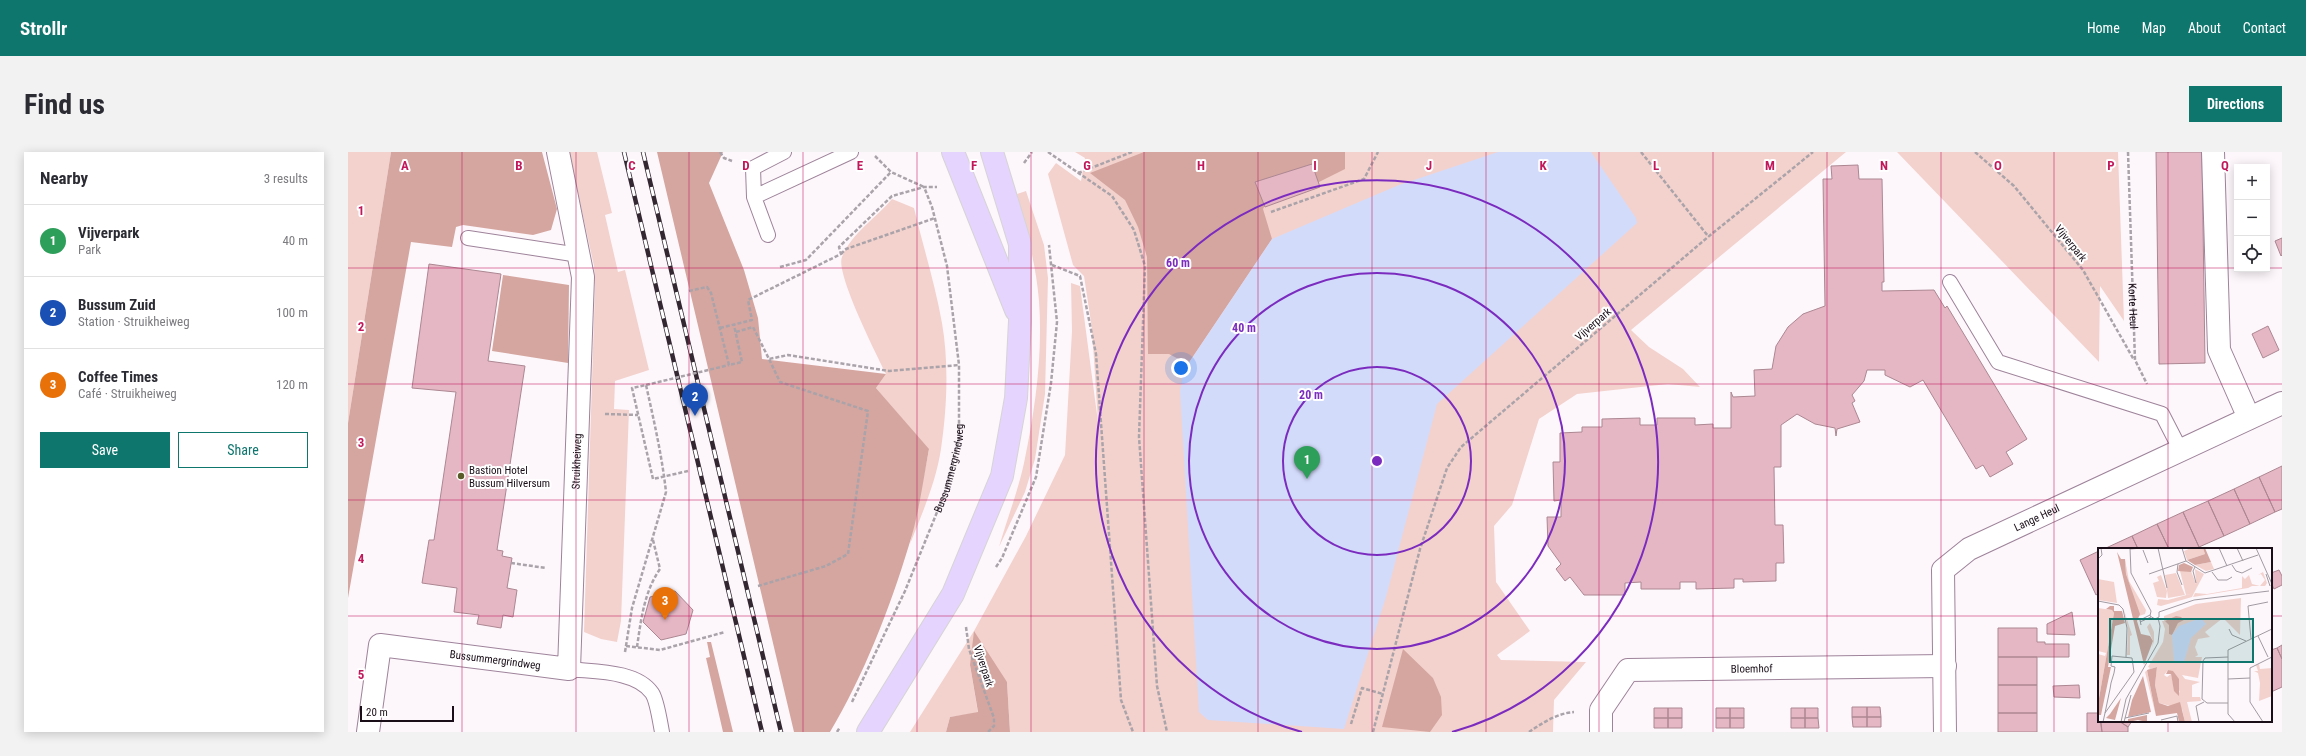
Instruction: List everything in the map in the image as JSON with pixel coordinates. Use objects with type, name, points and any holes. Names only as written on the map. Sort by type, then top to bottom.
[{"type":"main road","points":[[953,152],[1020,321]]},
{"type":"main road","points":[[868,732],[953,594],[1002,476],[1016,398],[1020,321],[1020,244],[992,152]]},
{"type":"street","name":"Struikheiweg","points":[[558,152],[583,277],[568,669]]},
{"type":"street","points":[[2213,152],[2218,350],[2249,418]]},
{"type":"street","name":"Lange Heul","points":[[1945,732],[1943,570],[1969,549],[2282,403]]},
{"type":"street","name":"Bussummergrindweg","points":[[368,732],[380,645],[568,669]]},
{"type":"street","name":"Bloemhof","points":[[1601,710],[1628,670],[1945,666]]},
{"type":"street","points":[[1601,710],[1601,732]]},
{"type":"lane","points":[[768,235],[754,197],[753,168],[784,152]]},
{"type":"lane","points":[[754,197],[851,152]]},
{"type":"lane","points":[[468,238],[579,255]]},
{"type":"lane","points":[[1950,282],[1998,362],[2162,414],[2180,450]]},
{"type":"lane","name":"Bussummergrindweg","points":[[568,669],[621,676],[641,682],[653,694],[662,732]]},
{"type":"path","points":[[870,152],[891,172],[924,187]]},
{"type":"path","points":[[1023,164],[1032,152]]},
{"type":"path","points":[[1048,152],[1112,196],[1134,230],[1145,266],[1139,437],[1157,686],[1167,732]]},
{"type":"path","points":[[1078,173],[1132,152]]},
{"type":"path","points":[[1270,212],[1364,179],[1378,152]]},
{"type":"path","points":[[1641,152],[1708,236]]},
{"type":"path","name":"Vijverpark","points":[[1373,732],[1420,549],[1447,468],[1461,447],[1708,236],[1813,152]]},
{"type":"path","name":"Vijverpark","points":[[1975,152],[2014,186],[2083,270],[2135,360]]},
{"type":"path","name":"Korte Heul","points":[[2128,152],[2135,360],[2162,414]]},
{"type":"path","points":[[780,267],[806,260],[891,172]]},
{"type":"path","points":[[841,254],[840,248],[892,196],[924,187]]},
{"type":"path","name":"Bussummergrindweg","points":[[851,704],[905,592],[946,490],[959,438],[959,365],[947,266],[935,218],[924,187]]},
{"type":"path","points":[[720,328],[752,320],[748,300],[841,254],[846,249],[935,218]]},
{"type":"path","points":[[1052,265],[1080,276],[1096,354],[1121,700],[1133,732]]},
{"type":"path","points":[[689,291],[707,287],[711,293],[729,365]]},
{"type":"path","points":[[688,471],[653,479],[632,388],[742,362],[734,325]]},
{"type":"path","points":[[736,332],[753,327],[780,382],[868,411],[848,554],[826,566],[758,586]]},
{"type":"path","points":[[769,359],[788,355],[889,371],[959,365]]},
{"type":"path","points":[[621,676],[632,608],[666,492],[661,450],[646,385]]},
{"type":"path","points":[[637,647],[642,613],[652,580],[660,569],[652,539]]},
{"type":"path","points":[[511,563],[536,566]]},
{"type":"path","name":"Vijverpark","points":[[966,626],[969,649],[994,718],[994,726],[988,732]]},
{"type":"path","points":[[626,646],[660,650],[725,632]]},
{"type":"path","points":[[1351,724],[1362,688],[1383,694]]},
{"type":"path","points":[[1529,732],[1542,723],[1567,713],[1601,710]]},
{"type":"path","points":[[837,732],[841,725]]},
{"type":"shaded area","points":[[348,152],[391,152],[348,423]]},
{"type":"shaded area","points":[[391,152],[542,152],[557,209],[551,230],[533,235],[463,225],[456,227],[452,247],[411,242],[348,598],[348,423]]},
{"type":"shaded area","points":[[569,152],[597,152],[612,213],[605,215],[618,272],[625,270],[649,370],[615,381],[614,409],[629,410],[621,621],[617,642],[601,639],[584,632],[595,286],[594,266]]},
{"type":"shaded area","points":[[657,152],[723,152],[709,183],[744,270],[758,318],[762,359],[886,374],[876,388],[929,449],[916,521],[885,617],[854,688],[830,732],[794,732]]},
{"type":"shaded area","points":[[1075,152],[1846,152],[1631,330],[1649,347],[1683,369],[1700,387],[1668,384],[1577,394],[1539,419],[1512,505],[1494,526],[1496,582],[1530,631],[1497,655],[1501,660],[1586,662],[1554,700],[1553,732],[1010,732],[1007,682],[970,665],[978,713],[950,717],[946,732],[910,732],[974,631],[1026,536],[1065,455],[1072,331],[1071,283],[1080,286],[1098,422],[1092,329],[1084,276],[1073,265],[1048,174],[1056,163],[1081,181],[1085,158]]},
{"type":"shaded area","points":[[1144,152],[1345,152],[1345,169],[1317,183],[1269,198],[1263,209],[1272,239],[1188,364],[1169,354],[1148,354],[1147,257],[1138,227],[1125,200],[1090,173]]},
{"type":"shaded area","points":[[1897,152],[2118,152],[2124,321],[2100,286],[2099,362]]},
{"type":"shaded area","points":[[1026,191],[1044,245],[1048,278],[1045,394],[1035,459],[1025,492],[999,547],[1024,463],[1035,403],[1039,362],[1040,321],[1038,287],[1017,194]]},
{"type":"shaded area","points":[[892,199],[914,208],[939,308],[946,354],[946,402],[939,461],[928,498],[910,544],[929,450],[876,388],[886,374],[850,296],[842,266],[842,257],[851,241]]},
{"type":"shaded area","points":[[503,275],[569,285],[568,363],[492,351]]},
{"type":"shaded area","points":[[974,631],[1007,682],[1010,732],[946,732],[950,717],[978,712],[970,665]]},
{"type":"shaded area","points":[[707,642],[711,642],[733,732],[723,732],[706,658],[710,657]]},
{"type":"shaded area","points":[[1403,649],[1433,678],[1441,697],[1442,715],[1430,732],[1382,727]]},
{"type":"water","points":[[1498,152],[1591,152],[1636,218],[1637,223],[1437,404],[1386,597],[1344,729],[1208,720],[1199,712],[1180,391],[1184,370],[1272,239],[1399,185]]},
{"type":"building","points":[[2156,152],[2202,152],[2205,363],[2159,364]]},
{"type":"building","points":[[1312,164],[1320,187],[1265,207],[1255,182]]},
{"type":"building","points":[[1858,165],[1859,179],[1882,179],[1884,282],[1882,282],[1882,291],[1934,290],[1945,308],[1947,306],[2027,439],[2006,452],[2013,464],[1990,477],[1983,465],[1976,469],[1923,380],[1910,387],[1885,375],[1885,370],[1867,370],[1864,381],[1852,395],[1855,401],[1852,403],[1860,422],[1837,429],[1836,436],[1835,428],[1815,424],[1797,414],[1781,425],[1781,467],[1774,467],[1775,525],[1783,525],[1784,563],[1776,563],[1776,581],[1743,582],[1743,579],[1734,579],[1734,588],[1696,589],[1696,582],[1680,582],[1680,589],[1641,589],[1641,582],[1625,583],[1625,595],[1584,595],[1570,577],[1565,581],[1556,569],[1561,564],[1548,546],[1547,517],[1561,517],[1561,500],[1554,501],[1553,462],[1560,462],[1560,433],[1582,432],[1582,427],[1602,427],[1602,419],[1640,418],[1640,425],[1657,425],[1657,418],[1695,418],[1695,425],[1713,424],[1713,428],[1731,428],[1731,392],[1733,397],[1755,396],[1754,370],[1772,369],[1776,346],[1788,327],[1803,314],[1825,306],[1823,179],[1832,179],[1831,166]]},
{"type":"building","points":[[2282,238],[2282,255],[2281,256],[2275,241]]},
{"type":"building","points":[[429,264],[501,274],[488,361],[525,366],[497,550],[503,551],[502,556],[512,558],[507,588],[517,590],[513,617],[503,615],[501,628],[477,624],[479,615],[454,612],[457,588],[422,583],[429,540],[434,540],[456,392],[412,388]]},
{"type":"building","points":[[2268,326],[2279,350],[2263,358],[2252,334]]},
{"type":"building","points":[[2282,466],[2282,509],[2275,512],[2259,477]]},
{"type":"building","points":[[2259,477],[2275,512],[2250,524],[2234,489]]},
{"type":"building","points":[[2234,489],[2250,524],[2224,536],[2208,501]]},
{"type":"building","points":[[2208,501],[2224,536],[2199,547],[2183,512]]},
{"type":"building","points":[[2183,512],[2199,547],[2169,548],[2157,524]]},
{"type":"building","points":[[2157,524],[2169,548],[2138,548],[2132,536]]},
{"type":"building","points":[[2132,536],[2138,548],[2106,548]]},
{"type":"building","points":[[2098,551],[2098,594],[2096,595],[2080,560]]},
{"type":"building","points":[[2279,570],[2282,576],[2282,585],[2274,589],[2272,585],[2272,573]]},
{"type":"building","points":[[675,591],[693,610],[686,634],[661,640],[643,622],[650,597]]},
{"type":"building","points":[[2072,612],[2075,635],[2047,634],[2047,624]]},
{"type":"building","points":[[1998,628],[2037,628],[2037,642],[2045,642],[2045,644],[2069,644],[2069,657],[1998,657]]},
{"type":"building","points":[[2282,645],[2282,659],[2277,648]]},
{"type":"building","points":[[2277,648],[2282,659],[2282,687],[2272,692],[2272,650]]},
{"type":"building","points":[[1998,657],[2037,657],[2037,685],[1998,685]]},
{"type":"building","points":[[1998,685],[2037,685],[2037,713],[1998,713]]},
{"type":"building","points":[[2079,685],[2080,698],[2054,697],[2053,686]]},
{"type":"building","points":[[1852,707],[1867,707],[1867,717],[1852,717]]},
{"type":"building","points":[[1867,707],[1880,707],[1881,717],[1867,717]]},
{"type":"building","points":[[1654,708],[1668,708],[1668,718],[1654,718]]},
{"type":"building","points":[[1668,708],[1682,708],[1682,718],[1668,718]]},
{"type":"building","points":[[1716,708],[1730,708],[1730,718],[1716,718]]},
{"type":"building","points":[[1730,708],[1744,708],[1744,718],[1730,718]]},
{"type":"building","points":[[1791,708],[1805,708],[1805,718],[1791,718]]},
{"type":"building","points":[[1805,708],[1818,708],[1818,718],[1805,718]]},
{"type":"building","points":[[1998,713],[2037,713],[2037,732],[1998,732]]},
{"type":"building","points":[[2087,713],[2098,713],[2098,722],[2100,722],[2102,732],[2087,732]]},
{"type":"building","points":[[1852,717],[1867,717],[1867,727],[1853,727]]},
{"type":"building","points":[[1867,717],[1881,717],[1881,727],[1867,727]]},
{"type":"building","points":[[1654,718],[1668,718],[1668,728],[1654,728]]},
{"type":"building","points":[[1668,718],[1682,718],[1682,728],[1668,728]]},
{"type":"building","points":[[1716,718],[1730,718],[1730,728],[1716,728]]},
{"type":"building","points":[[1730,718],[1744,718],[1744,728],[1730,728]]},
{"type":"building","points":[[1791,718],[1805,718],[1805,728],[1791,728]]},
{"type":"building","points":[[1805,718],[1818,718],[1819,728],[1805,728]]},
{"type":"building","points":[[2101,722],[2120,722],[2128,727],[2128,732],[2102,732]]},
{"type":"building","points":[[2120,722],[2131,722],[2128,727]]},
{"type":"railway","points":[[624,152],[762,732]]},
{"type":"railway","points":[[643,152],[781,732]]},
{"type":"place","name":"Bussum Zuid","points":[[695,416]]},
{"type":"place","name":"Bastion Hotel Bussum Hilversum","points":[[461,476]]},
{"type":"place","name":"Vijverpark","points":[[1307,479]]},
{"type":"place","name":"Coffee Times","points":[[665,620]]}]
